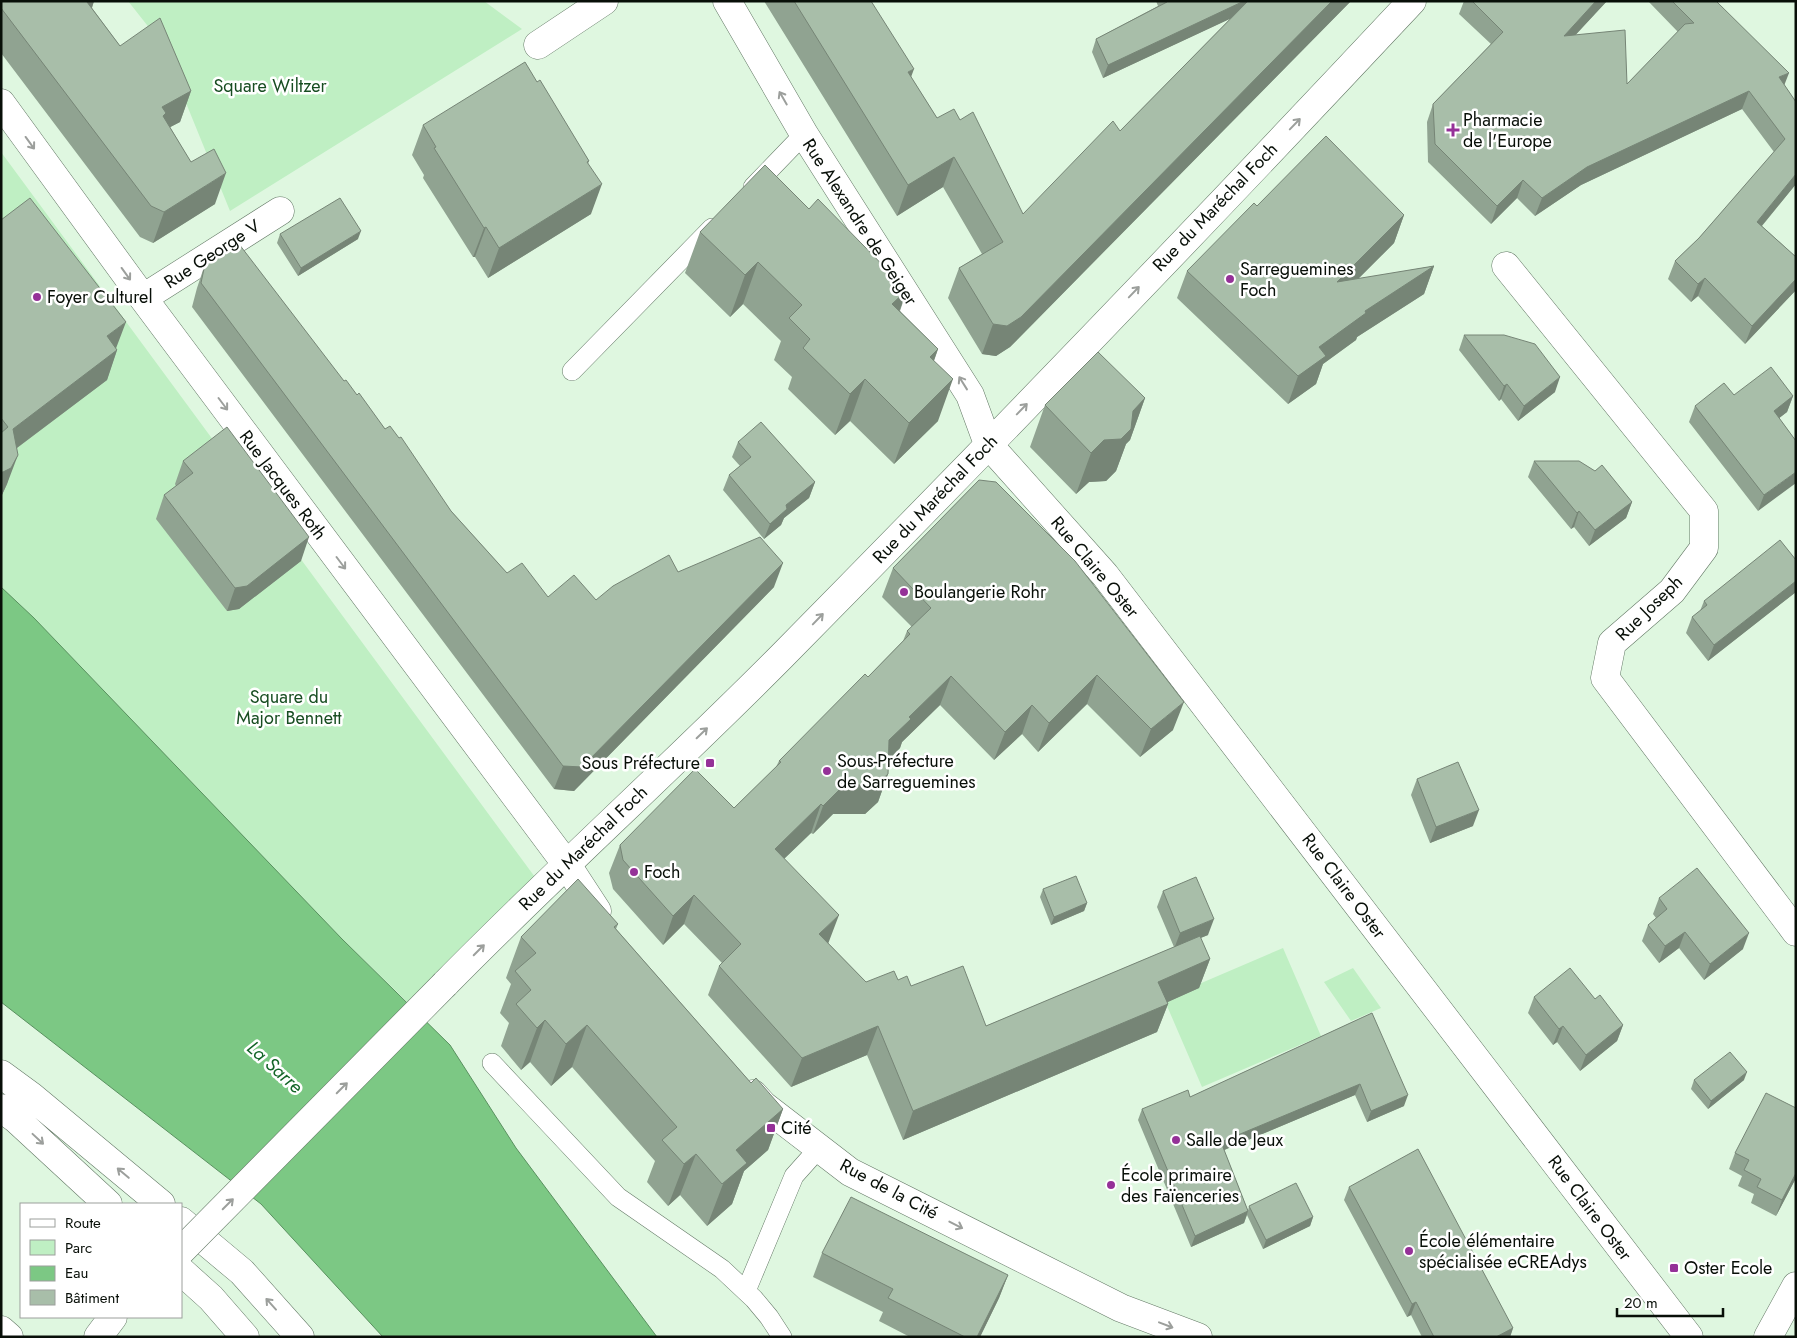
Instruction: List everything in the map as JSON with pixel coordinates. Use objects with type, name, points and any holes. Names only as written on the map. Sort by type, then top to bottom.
[{"type":"street","points":[[538,45],[604,1]]},
{"type":"street","name":"Rue Alexandre de Geiger","points":[[727,1],[804,134],[970,395],[988,444]]},
{"type":"street","name":"Rue du Maréchal Foch","points":[[182,1250],[524,904],[567,865],[780,658],[988,444],[1412,1]]},
{"type":"street","name":"Rue Jacques Roth","points":[[1,103],[567,865]]},
{"type":"street","name":"Rue George V","points":[[144,298],[280,211]]},
{"type":"street","name":"Rue Joseph","points":[[1506,266],[1704,511],[1704,548],[1672,591],[1612,643],[1605,678],[1796,932]]},
{"type":"street","name":"Rue Claire Oster","points":[[988,444],[1105,575],[1689,1337]]},
{"type":"street","points":[[567,865],[610,928]]},
{"type":"street","points":[[1,1074],[31,1096],[160,1203]]},
{"type":"street","name":"Rue de la Cité","points":[[737,1075],[763,1105],[850,1172],[1121,1308],[1198,1337]]},
{"type":"street","points":[[1,1108],[16,1119],[107,1203]]},
{"type":"street","points":[[182,1222],[242,1272],[300,1337]]},
{"type":"street","points":[[182,1272],[211,1298],[245,1337]]},
{"type":"street","points":[[1768,1337],[1796,1286]]},
{"type":"street","points":[[1121,1308],[1139,1337]]},
{"type":"street","points":[[98,1337],[112,1318]]},
{"type":"street","points":[[1,1330],[9,1337]]},
{"type":"lane","points":[[743,197],[804,134]]},
{"type":"lane","points":[[572,371],[722,218]]},
{"type":"lane","points":[[492,1063],[618,1197],[722,1269],[746,1290],[769,1316],[782,1337]]},
{"type":"lane","points":[[746,1290],[794,1176],[819,1148]]},
{"type":"green space","name":"Square Wiltzer","points":[[128,1],[484,1],[522,29],[230,211],[162,44]]},
{"type":"green space","name":"Square du Major Bennett","points":[[1,152],[543,888],[424,1018],[342,939],[1,589]]},
{"type":"green space","points":[[1283,948],[1321,1036],[1202,1087],[1164,999]]},
{"type":"green space","points":[[1353,968],[1381,1008],[1351,1021],[1324,982]]},
{"type":"water","name":"La Sarre","points":[[1,587],[34,618],[342,939],[450,1045],[516,1148],[657,1337],[383,1337],[261,1204],[1,1002]]},
{"type":"building","points":[[1,1],[88,1],[120,46],[160,18],[191,91],[162,107],[166,113],[163,116],[191,162],[214,149],[226,173],[164,212],[151,206],[1,8]]},
{"type":"building","points":[[794,1],[871,1],[914,69],[908,72],[937,118],[954,109],[960,120],[973,112],[1023,214],[1113,121],[1120,131],[1248,1],[1332,1],[1021,317],[1007,326],[993,324],[959,268],[1003,242],[954,157],[908,185]]},
{"type":"building","points":[[1167,1],[1244,1],[1108,65],[1096,39]]},
{"type":"building","points":[[1472,1],[1596,1],[1564,36],[1625,30],[1627,84],[1685,24],[1694,23],[1672,1],[1716,1],[1789,73],[1779,77],[1796,102],[1796,174],[1757,222],[1796,257],[1796,279],[1752,326],[1705,278],[1698,284],[1675,261],[1699,238],[1785,139],[1749,91],[1587,167],[1542,198],[1523,180],[1497,206],[1435,144],[1433,104],[1503,32]]},
{"type":"building","points":[[525,62],[537,82],[540,80],[589,161],[587,162],[602,184],[499,248],[486,227],[484,228],[434,148],[436,147],[423,125]]},
{"type":"building","points":[[1326,136],[1404,215],[1337,282],[1434,266],[1365,311],[1366,313],[1319,347],[1326,356],[1298,376],[1187,271],[1254,203],[1257,206]]},
{"type":"building","points":[[765,165],[809,209],[818,199],[907,290],[892,304],[938,349],[930,357],[953,379],[909,423],[865,379],[850,394],[803,348],[810,339],[789,318],[802,305],[758,262],[745,275],[700,232]]},
{"type":"building","name":"Foyer Culturel","points":[[30,198],[126,322],[107,336],[117,350],[13,429],[18,455],[11,468],[1,472],[1,433],[8,427],[1,418],[1,220]]},
{"type":"building","points":[[340,198],[361,231],[301,268],[280,234]]},
{"type":"building","points":[[239,244],[344,381],[346,380],[357,395],[359,393],[385,429],[390,426],[399,438],[401,437],[451,511],[507,573],[522,563],[548,597],[574,575],[596,600],[613,586],[669,555],[678,572],[760,537],[783,563],[582,767],[563,766],[201,283],[205,264]]},
{"type":"building","points":[[1464,335],[1504,335],[1535,344],[1560,377],[1524,406],[1507,384],[1504,386]]},
{"type":"building","points":[[1098,352],[1145,398],[1133,411],[1131,429],[1121,439],[1104,440],[1091,453],[1045,405]]},
{"type":"building","points":[[1771,367],[1793,396],[1774,411],[1796,441],[1796,472],[1764,495],[1695,406],[1724,383],[1734,395]]},
{"type":"building","points":[[761,422],[815,482],[786,505],[787,509],[770,524],[729,475],[751,457],[738,442]]},
{"type":"building","points":[[227,427],[309,537],[247,586],[235,588],[164,495],[193,473],[183,461]]},
{"type":"building","points":[[1534,461],[1579,461],[1595,471],[1602,465],[1632,502],[1595,530],[1579,511],[1577,513]]},
{"type":"building","points":[[979,480],[996,482],[1075,561],[1184,702],[1151,729],[1097,675],[1049,723],[1032,705],[1005,732],[951,676],[909,717],[911,719],[889,740],[888,774],[876,785],[844,785],[823,806],[821,804],[775,849],[839,915],[819,934],[866,982],[894,971],[898,980],[907,976],[911,986],[963,966],[986,1026],[1200,936],[1210,959],[1158,982],[1168,1004],[913,1111],[878,1026],[802,1058],[719,966],[741,944],[694,895],[673,916],[623,860],[620,845],[695,769],[734,808],[865,674],[868,677],[910,634],[907,631],[931,608],[893,568]]},
{"type":"building","points":[[1780,540],[1796,560],[1796,581],[1714,645],[1692,617],[1707,605],[1704,601]]},
{"type":"building","points":[[1458,762],[1479,810],[1436,827],[1417,779]]},
{"type":"building","points":[[1697,868],[1749,933],[1710,964],[1685,932],[1665,946],[1648,925],[1667,909],[1659,898]]},
{"type":"building","points":[[1076,876],[1087,903],[1054,917],[1043,889]]},
{"type":"building","points":[[1196,877],[1214,919],[1180,933],[1163,891]]},
{"type":"building","points":[[578,879],[618,924],[614,927],[751,1083],[756,1078],[783,1109],[736,1150],[747,1163],[722,1184],[696,1154],[684,1164],[662,1140],[677,1127],[587,1025],[566,1044],[545,1020],[537,1028],[516,1004],[531,990],[515,971],[536,953],[521,937]]},
{"type":"building","points":[[1570,968],[1595,999],[1600,995],[1623,1025],[1586,1055],[1563,1026],[1559,1029],[1534,997]]},
{"type":"building","points":[[1372,1013],[1408,1095],[1371,1111],[1360,1084],[1221,1142],[1248,1211],[1195,1236],[1142,1109],[1188,1090],[1190,1097]]},
{"type":"building","points":[[1730,1052],[1747,1072],[1711,1101],[1694,1080]]},
{"type":"building","points":[[1766,1093],[1796,1108],[1796,1173],[1782,1200],[1757,1187],[1761,1179],[1744,1170],[1749,1160],[1735,1153]]},
{"type":"building","points":[[1418,1149],[1513,1328],[1496,1337],[1434,1337],[1416,1302],[1412,1304],[1349,1187]]},
{"type":"building","points":[[1296,1183],[1313,1217],[1266,1240],[1249,1206]]},
{"type":"building","points":[[851,1197],[1008,1275],[977,1337],[965,1337],[888,1298],[893,1289],[822,1253]]},
{"type":"place","name":"Pharmacie de l'Europe","points":[[1453,130]]},
{"type":"place","name":"Sarreguemines Foch","points":[[1230,279]]},
{"type":"place","name":"Foyer Culturel","points":[[37,297]]},
{"type":"place","name":"Boulangerie Rohr","points":[[904,592]]},
{"type":"place","name":"Sous Préfecture","points":[[710,763]]},
{"type":"place","name":"Sous-Préfecture de Sarreguemines","points":[[827,771]]},
{"type":"place","name":"Foch","points":[[634,872]]},
{"type":"place","name":"Cité","points":[[771,1128]]},
{"type":"place","name":"Salle de Jeux","points":[[1176,1140]]},
{"type":"place","name":"École primaire des Faïenceries","points":[[1111,1185]]},
{"type":"place","name":"École élémentaire spécialisée eCREAdys","points":[[1409,1251]]},
{"type":"place","name":"Oster Ecole","points":[[1674,1268]]}]
